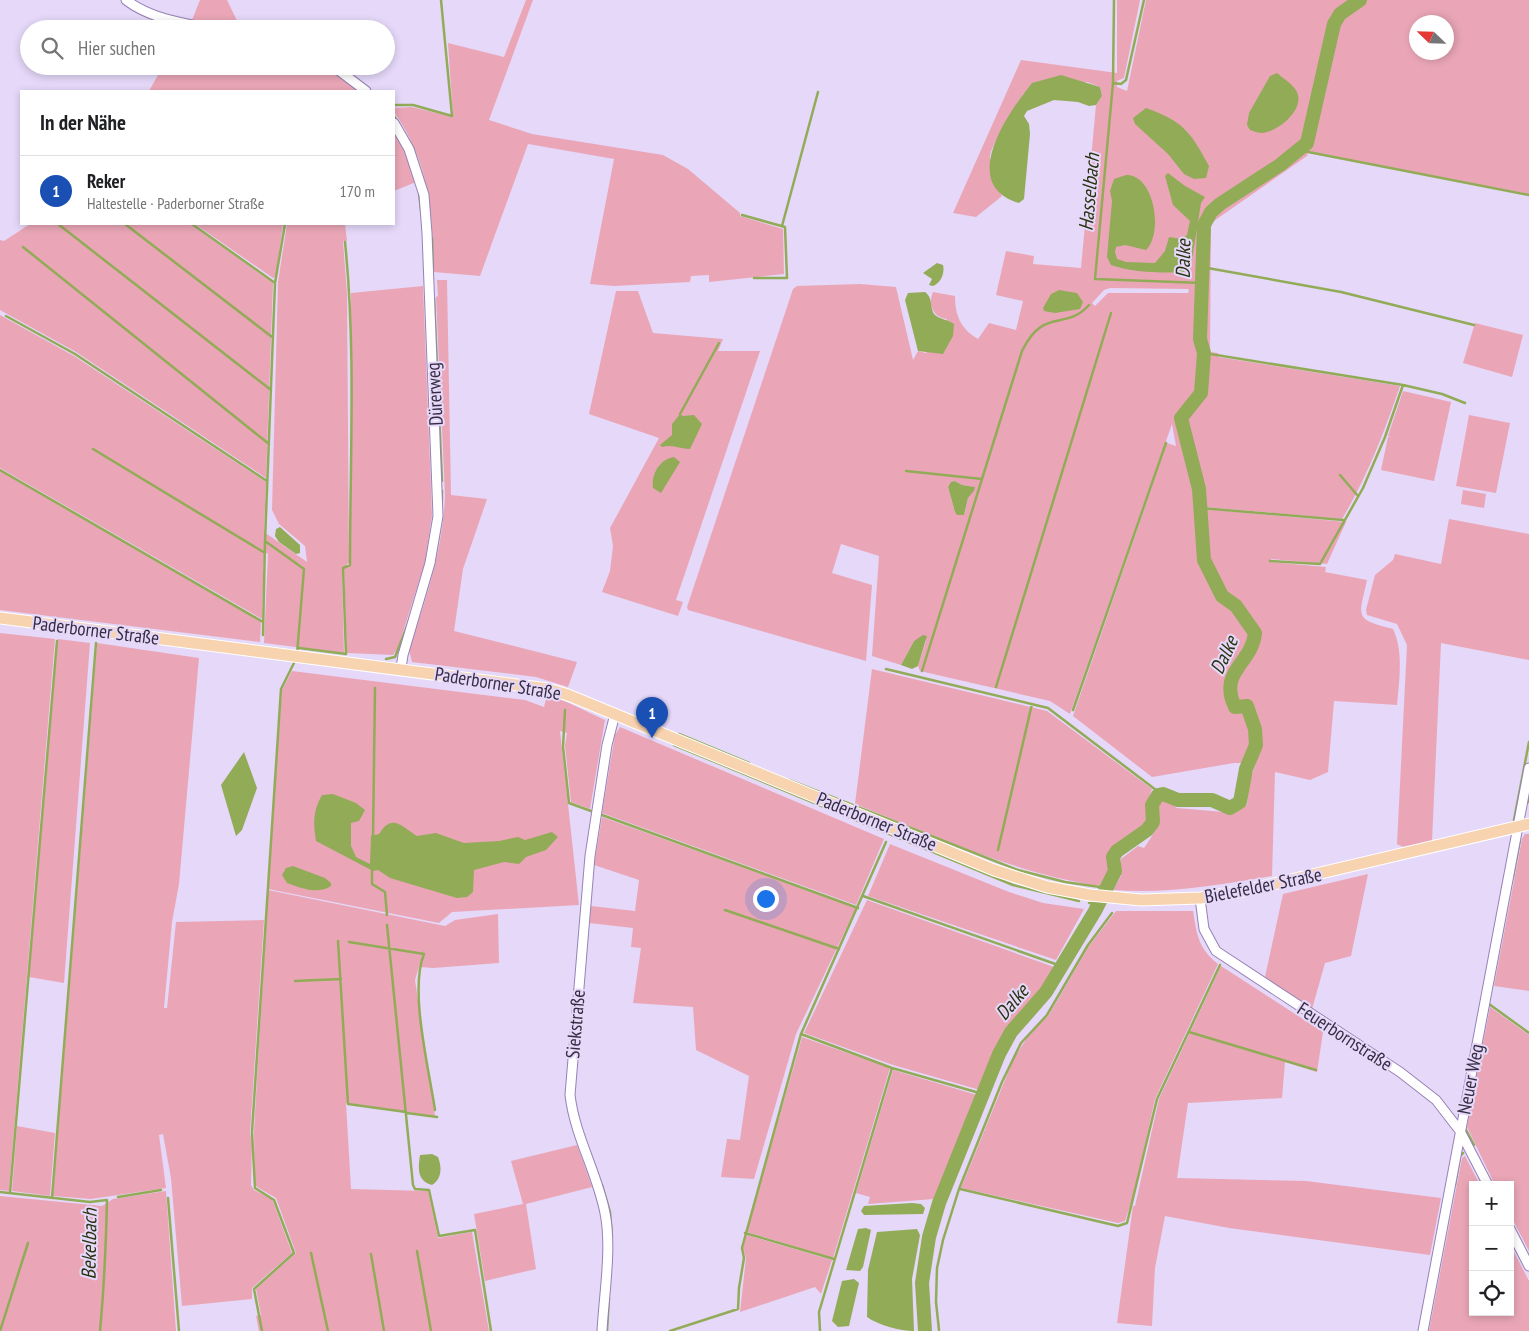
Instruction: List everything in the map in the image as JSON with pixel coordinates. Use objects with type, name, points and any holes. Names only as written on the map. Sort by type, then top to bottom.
[{"type":"main road","name":"Paderborner Straße","points":[[0,618],[548,688],[994,870]]},
{"type":"main road","name":"Bielefelder Straße","points":[[994,870],[1047,887],[1090,895],[1171,900],[1200,898],[1253,889],[1524,825]]},
{"type":"street","points":[[126,0],[142,11],[170,20]]},
{"type":"street","points":[[345,75],[365,90]]},
{"type":"street","name":"Dürerweg","points":[[395,125],[409,149],[424,195],[438,495],[430,563],[401,668]]},
{"type":"street","name":"Siekstraße","points":[[602,1331],[607,1234],[605,1213],[576,1131],[570,1096],[590,856],[607,745],[615,714]]},
{"type":"street","name":"Neuer Weg","points":[[1423,1331],[1460,1131],[1524,825],[1529,768]]},
{"type":"street","name":"Feuerbornstraße","points":[[1200,898],[1204,929],[1216,951],[1400,1072],[1436,1100],[1460,1131],[1486,1181]]},
{"type":"street","points":[[1514,1237],[1529,1266]]},
{"type":"shaded area","points":[[200,0],[227,0],[237,20],[192,20]]},
{"type":"shaded area","points":[[526,0],[533,0],[489,120],[532,134],[663,155],[688,169],[740,213],[740,216],[783,229],[784,274],[709,282],[709,275],[691,276],[690,282],[614,286],[590,284],[614,159],[528,144],[480,276],[434,272],[432,229],[427,189],[415,150],[395,114],[395,108],[412,107],[453,117],[448,43],[504,57]]},
{"type":"shaded area","points":[[1117,0],[1140,0],[1124,78],[1117,81],[1117,87],[1127,91],[1146,0],[1529,0],[1529,194],[1308,153],[1307,156],[1211,223],[1210,352],[1218,353],[1218,357],[1400,386],[1374,454],[1342,519],[1205,507],[1205,509],[1346,522],[1327,564],[1271,559],[1270,562],[1326,567],[1325,572],[1367,580],[1361,609],[1362,615],[1371,622],[1393,629],[1399,647],[1400,676],[1397,705],[1334,701],[1328,772],[1310,780],[1275,772],[1272,876],[1173,890],[1113,890],[1121,876],[1121,859],[1138,846],[1144,848],[1154,833],[1158,818],[1158,806],[1162,800],[1177,808],[1235,813],[1247,805],[1250,780],[1256,763],[1234,763],[1152,777],[1073,716],[1167,443],[1176,446],[1172,424],[1070,714],[1050,701],[920,671],[918,666],[926,641],[920,638],[914,641],[901,665],[872,656],[879,556],[841,544],[832,573],[872,585],[866,661],[688,610],[687,607],[793,289],[797,286],[860,284],[896,287],[913,360],[918,351],[926,353],[947,319],[938,316],[932,309],[933,292],[955,296],[956,310],[960,321],[967,331],[978,339],[989,323],[1016,330],[1023,301],[996,295],[1006,251],[1034,256],[1033,264],[1081,268],[1096,105],[1102,96],[1100,87],[1087,82],[1024,93],[1010,115],[990,156],[994,176],[1002,196],[976,217],[953,213],[1021,60],[1117,73]],"holes":[[[1110,288],[1188,289],[1189,290],[1188,293],[1108,293],[1095,306],[1092,303],[1104,290]],[[955,481],[962,485],[974,487],[974,491],[968,498],[964,515],[955,512],[948,487]]]},
{"type":"shaded area","points":[[158,75],[338,75],[359,90],[150,90]]},
{"type":"shaded area","points":[[395,134],[405,151],[416,182],[395,191]]},
{"type":"shaded area","points":[[28,225],[191,225],[273,283],[266,478],[76,352],[0,310],[0,240],[4,241]]},
{"type":"shaded area","points":[[196,225],[283,225],[276,276],[273,278]]},
{"type":"shaded area","points":[[287,225],[345,225],[347,241],[343,241],[347,294],[349,563],[342,568],[344,653],[264,643],[268,554],[264,551],[262,619],[0,468],[0,315],[74,356],[266,482],[264,532],[307,562],[305,546],[279,524],[272,510],[278,282]]},
{"type":"shaded area","points":[[437,280],[447,280],[451,495],[487,499],[463,569],[454,631],[577,662],[568,687],[536,677],[412,662],[409,650],[437,555],[444,515],[445,495],[436,297],[438,296]]},
{"type":"shaded area","points":[[423,286],[432,515],[425,562],[398,648],[393,655],[347,653],[344,568],[351,565],[351,293]]},
{"type":"shaded area","points":[[616,291],[638,291],[653,333],[723,339],[718,351],[760,351],[676,600],[683,602],[678,616],[602,592],[610,571],[613,546],[610,528],[659,438],[589,414]]},
{"type":"shaded area","points":[[1475,323],[1523,335],[1512,377],[1463,363]]},
{"type":"shaded area","points":[[1403,391],[1451,402],[1434,481],[1381,470],[1388,437],[1391,437],[1388,436]]},
{"type":"shaded area","points":[[1469,415],[1510,423],[1496,493],[1456,486]]},
{"type":"shaded area","points":[[0,471],[261,622],[260,642],[0,610]]},
{"type":"shaded area","points":[[1463,490],[1486,494],[1484,508],[1461,504]]},
{"type":"shaded area","points":[[1449,519],[1529,534],[1529,660],[1441,643],[1432,841],[1403,847],[1397,844],[1407,645],[1397,624],[1367,615],[1366,610],[1375,575],[1393,560],[1395,554],[1441,564]]},
{"type":"shaded area","points":[[0,633],[55,639],[9,1191],[0,1190]]},
{"type":"shaded area","points":[[58,639],[90,643],[64,983],[29,977]]},
{"type":"shaded area","points":[[97,643],[199,658],[179,884],[172,922],[164,1008],[167,1008],[176,922],[264,920],[250,1133],[252,1142],[251,1185],[254,1190],[272,1199],[292,1253],[252,1288],[252,1299],[182,1306],[171,1178],[163,1134],[159,1135],[166,1188],[91,1199],[53,1196]]},
{"type":"shaded area","points":[[872,669],[1047,711],[1152,789],[1147,804],[1147,820],[1142,827],[1115,848],[1111,856],[1110,869],[1101,886],[1038,873],[1007,863],[946,841],[855,804]]},
{"type":"shaded area","points":[[292,671],[525,700],[544,707],[547,695],[605,720],[590,809],[571,802],[565,746],[567,733],[560,731],[579,905],[452,912],[439,923],[268,889],[282,690]]},
{"type":"shaded area","points":[[620,727],[884,839],[856,905],[602,813],[615,735]]},
{"type":"shaded area","points":[[602,817],[856,908],[796,1034],[754,1179],[721,1177],[727,1139],[740,1140],[749,1076],[696,1050],[693,1007],[633,1003],[641,948],[631,947],[633,928],[589,923],[591,906],[635,911],[639,880],[594,865]]},
{"type":"shaded area","points":[[1525,834],[1529,834],[1529,991],[1494,986],[1522,839]]},
{"type":"shaded area","points":[[890,844],[1009,892],[1043,903],[1084,909],[1056,960],[868,896]]},
{"type":"shaded area","points":[[1368,874],[1351,956],[1325,963],[1312,1009],[1265,977],[1283,894]]},
{"type":"shaded area","points":[[268,890],[445,926],[455,920],[498,914],[499,963],[433,968],[420,967],[425,954],[423,953],[415,980],[435,1116],[346,1103],[351,1189],[428,1191],[438,1238],[472,1232],[489,1331],[259,1331],[256,1316],[261,1315],[256,1289],[296,1253],[276,1198],[255,1184],[254,1131]]},
{"type":"shaded area","points":[[867,900],[1054,967],[1043,988],[1006,1029],[980,1090],[893,1065],[804,1033]]},
{"type":"shaded area","points":[[1116,911],[1193,911],[1202,947],[1218,964],[1155,1099],[1133,1197],[1125,1221],[1118,1223],[961,1188],[1014,1058],[1030,1033],[1049,1015],[1089,946]]},
{"type":"shaded area","points":[[1221,966],[1323,1032],[1317,1072],[1285,1062],[1282,1098],[1188,1103],[1177,1178],[1306,1181],[1441,1198],[1430,1255],[1229,1228],[1165,1216],[1155,1268],[1152,1326],[1117,1323],[1133,1206],[1135,1206],[1159,1099]]},
{"type":"shaded area","points":[[1490,1007],[1529,1035],[1529,1251],[1514,1222],[1514,1181],[1493,1181],[1467,1127]]},
{"type":"shaded area","points":[[802,1037],[890,1068],[833,1258],[747,1232]]},
{"type":"shaded area","points":[[893,1070],[977,1095],[934,1199],[868,1204],[870,1197],[856,1193]]},
{"type":"shaded area","points":[[17,1126],[55,1133],[50,1196],[12,1191]]},
{"type":"shaded area","points":[[577,1145],[592,1187],[526,1204],[536,1269],[485,1281],[474,1214],[523,1204],[511,1161]]},
{"type":"shaded area","points":[[1465,1156],[1478,1181],[1469,1181],[1469,1316],[1514,1316],[1514,1252],[1529,1281],[1529,1331],[1429,1331],[1462,1158]]},
{"type":"shaded area","points":[[166,1191],[176,1331],[0,1331],[0,1196],[102,1206],[113,1199]]},
{"type":"shaded area","points":[[747,1235],[832,1260],[821,1294],[815,1287],[740,1312],[746,1258],[743,1248]]},
{"type":"water","points":[[1277,73],[1291,84],[1297,92],[1297,106],[1294,113],[1282,124],[1268,132],[1262,133],[1250,130],[1247,125],[1249,113],[1270,76]]},
{"type":"water","points":[[1061,75],[1100,87],[1102,96],[1096,105],[1089,106],[1078,102],[1054,100],[1027,111],[1024,116],[1029,124],[1030,134],[1024,199],[1019,203],[1001,194],[992,181],[990,165],[993,148],[1011,112],[1032,83]]},
{"type":"water","points":[[1146,108],[1178,123],[1191,136],[1209,166],[1206,178],[1194,179],[1184,174],[1168,154],[1135,124],[1133,118]]},
{"type":"water","points":[[1168,173],[1185,186],[1205,197],[1201,203],[1191,266],[1187,272],[1158,272],[1129,270],[1111,265],[1107,257],[1112,201],[1110,191],[1114,179],[1126,175],[1136,177],[1149,194],[1155,218],[1151,242],[1146,250],[1125,245],[1116,247],[1117,259],[1126,262],[1155,263],[1165,251],[1169,237],[1182,239],[1187,235],[1190,221],[1173,205],[1165,176]]},
{"type":"water","points":[[937,263],[943,265],[942,277],[936,285],[929,285],[932,279],[923,273]]},
{"type":"water","points":[[1059,290],[1077,293],[1083,302],[1080,309],[1055,313],[1044,311],[1043,308],[1051,294]]},
{"type":"water","points":[[925,292],[930,298],[935,315],[954,324],[953,336],[943,354],[918,351],[905,300],[908,293]]},
{"type":"water","points":[[680,414],[683,416],[694,415],[702,424],[690,449],[670,446],[662,447],[660,445],[672,435],[672,424]]},
{"type":"water","points":[[674,457],[680,462],[661,493],[653,488],[653,478],[661,464]]},
{"type":"water","points":[[955,481],[962,485],[975,487],[968,498],[964,515],[957,515],[955,512],[948,487],[951,482]]},
{"type":"water","points":[[280,527],[300,545],[300,553],[296,554],[279,542],[275,536],[276,529]]},
{"type":"water","points":[[923,635],[927,636],[918,666],[912,669],[901,665],[914,641]]},
{"type":"water","points":[[244,752],[257,788],[242,830],[236,836],[221,785]]},
{"type":"water","points":[[333,794],[356,803],[365,810],[359,821],[351,823],[351,846],[356,857],[370,864],[371,836],[379,834],[388,824],[393,823],[401,825],[417,836],[436,833],[464,843],[499,841],[518,837],[525,840],[552,832],[558,837],[546,850],[526,857],[519,864],[504,862],[474,870],[473,892],[467,897],[457,898],[390,878],[378,870],[373,871],[316,841],[314,823],[317,806],[322,795]]},
{"type":"water","points":[[293,866],[325,878],[331,883],[331,886],[326,889],[315,890],[304,889],[287,883],[282,875],[286,868]]},
{"type":"water","points":[[432,1154],[438,1157],[440,1169],[438,1180],[432,1185],[421,1177],[419,1165],[420,1155]]},
{"type":"water","points":[[921,1204],[925,1208],[923,1214],[864,1215],[861,1211],[864,1206]]},
{"type":"water","points":[[866,1228],[871,1230],[863,1267],[860,1271],[846,1270],[858,1229]]},
{"type":"water","points":[[917,1229],[920,1235],[912,1279],[914,1331],[908,1331],[883,1325],[867,1317],[868,1270],[877,1232]]},
{"type":"water","points":[[854,1279],[859,1283],[849,1326],[838,1327],[832,1321],[842,1281]]},
{"type":"waterway","points":[[395,105],[413,105],[452,116],[441,0]]},
{"type":"waterway","name":"Hasselbach","points":[[1114,0],[1113,83],[1095,279],[1202,283]]},
{"type":"waterway","points":[[1113,83],[1121,84],[1126,80],[1144,0]]},
{"type":"waterway","name":"Dalke","points":[[925,1331],[922,1283],[929,1237],[939,1203],[999,1054],[1011,1032],[1046,992],[1095,911],[1115,871],[1113,857],[1117,851],[1147,830],[1153,822],[1152,805],[1158,795],[1163,794],[1178,800],[1212,800],[1230,808],[1240,802],[1246,769],[1256,745],[1255,729],[1247,706],[1235,707],[1231,695],[1231,685],[1233,676],[1253,644],[1255,633],[1236,606],[1222,596],[1204,560],[1199,489],[1181,418],[1201,393],[1204,353],[1200,339],[1204,225],[1211,212],[1220,204],[1280,165],[1307,143],[1334,24],[1340,14],[1360,0]]},
{"type":"waterway","points":[[782,226],[818,92]]},
{"type":"waterway","points":[[395,118],[413,148],[428,195]]},
{"type":"waterway","points":[[1298,150],[1529,195]]},
{"type":"waterway","points":[[419,193],[421,210]]},
{"type":"waterway","points":[[742,215],[785,227],[787,278],[754,278]]},
{"type":"waterway","points":[[59,225],[271,390]]},
{"type":"waterway","points":[[126,225],[272,337]]},
{"type":"waterway","points":[[193,225],[275,283]]},
{"type":"waterway","points":[[285,225],[275,283],[265,541],[304,569],[297,654]]},
{"type":"waterway","points":[[432,238],[433,269]]},
{"type":"waterway","points":[[299,648],[346,654],[343,568],[350,565],[352,403],[345,242]]},
{"type":"waterway","points":[[23,247],[269,444]]},
{"type":"waterway","points":[[1202,267],[1341,292],[1474,325]]},
{"type":"waterway","points":[[434,298],[442,481]]},
{"type":"waterway","points":[[922,671],[1022,351],[1030,337],[1038,329],[1055,321],[1072,317],[1089,305]]},
{"type":"waterway","points":[[996,687],[1111,313]]},
{"type":"waterway","points":[[6,316],[75,354],[267,481]]},
{"type":"waterway","points":[[680,414],[719,343]]},
{"type":"waterway","points":[[1204,353],[1403,385],[1442,394],[1465,403]]},
{"type":"waterway","points":[[1270,561],[1320,564],[1363,488],[1385,437],[1403,385]]},
{"type":"waterway","points":[[1073,710],[1166,443]]},
{"type":"waterway","points":[[93,449],[265,553]]},
{"type":"waterway","points":[[0,470],[263,622]]},
{"type":"waterway","points":[[906,471],[982,479]]},
{"type":"waterway","points":[[1340,475],[1358,496]]},
{"type":"waterway","points":[[422,604],[430,576],[441,520],[442,491]]},
{"type":"waterway","points":[[1201,508],[1343,520]]},
{"type":"waterway","points":[[263,635],[265,541]]},
{"type":"waterway","points":[[386,659],[395,657],[409,621]]},
{"type":"waterway","points":[[10,1193],[57,641]]},
{"type":"waterway","points":[[52,1198],[96,643]]},
{"type":"waterway","points":[[262,1331],[254,1289],[294,1253],[274,1200],[255,1188],[252,1132],[281,689],[296,659]]},
{"type":"waterway","points":[[886,669],[1048,708],[1156,790],[1158,795]]},
{"type":"waterway","points":[[373,839],[375,688]]},
{"type":"waterway","points":[[998,850],[1032,704]]},
{"type":"waterway","points":[[565,710],[563,747],[569,803],[591,811]]},
{"type":"waterway","points":[[679,734],[749,763]]},
{"type":"waterway","points":[[1514,820],[1529,742]]},
{"type":"waterway","points":[[674,745],[1013,885],[1079,901]]},
{"type":"waterway","points":[[789,780],[1018,870],[1065,882],[1107,888]]},
{"type":"waterway","points":[[1528,802],[1529,797]]},
{"type":"waterway","points":[[602,815],[858,908]]},
{"type":"waterway","points":[[1513,877],[1520,839]]},
{"type":"waterway","points":[[670,1331],[738,1309],[744,1258],[742,1248],[801,1034],[886,842]]},
{"type":"waterway","points":[[372,869],[372,884],[385,892],[387,915]]},
{"type":"waterway","points":[[863,896],[1061,966]]},
{"type":"waterway","points":[[1089,903],[1098,904]]},
{"type":"waterway","points":[[725,910],[839,949]]},
{"type":"waterway","points":[[939,1330],[936,1302],[937,1268],[943,1240],[959,1189],[1002,1082],[1021,1043],[1047,1015],[1088,945],[1112,913]]},
{"type":"waterway","points":[[387,925],[413,1185],[415,1189],[429,1190],[439,1236],[475,1230],[491,1331]]},
{"type":"waterway","points":[[338,941],[348,1104],[406,1112]]},
{"type":"waterway","points":[[349,942],[424,954],[420,969],[419,1008],[435,1110]]},
{"type":"waterway","points":[[960,1189],[1118,1226],[1127,1223],[1157,1099],[1220,965]]},
{"type":"waterway","points":[[295,981],[341,979]]},
{"type":"waterway","points":[[1489,1004],[1529,1033]]},
{"type":"waterway","points":[[1189,1032],[1316,1070]]},
{"type":"waterway","points":[[801,1034],[892,1068],[983,1094]]},
{"type":"waterway","points":[[820,1331],[819,1312],[892,1068]]},
{"type":"waterway","points":[[407,1113],[437,1117]]},
{"type":"waterway","points":[[1465,1128],[1474,1145],[1472,1146]]},
{"type":"waterway","points":[[1455,1185],[1460,1156],[1463,1153]]},
{"type":"waterway","points":[[602,1185],[610,1212],[612,1236]]},
{"type":"waterway","points":[[118,1197],[161,1190]]},
{"type":"waterway","name":"Bekelbach","points":[[0,1192],[90,1202],[107,1200],[105,1266],[100,1331]]},
{"type":"waterway","points":[[168,1198],[179,1331]]},
{"type":"waterway","points":[[745,1233],[834,1259]]},
{"type":"waterway","points":[[0,1331],[28,1243]]},
{"type":"waterway","points":[[417,1251],[431,1331]]},
{"type":"waterway","points":[[311,1253],[328,1331]]},
{"type":"waterway","points":[[371,1254],[384,1331]]},
{"type":"waterway","points":[[607,1331],[609,1298]]},
{"type":"place","name":"Reker","points":[[652,738]]}]
